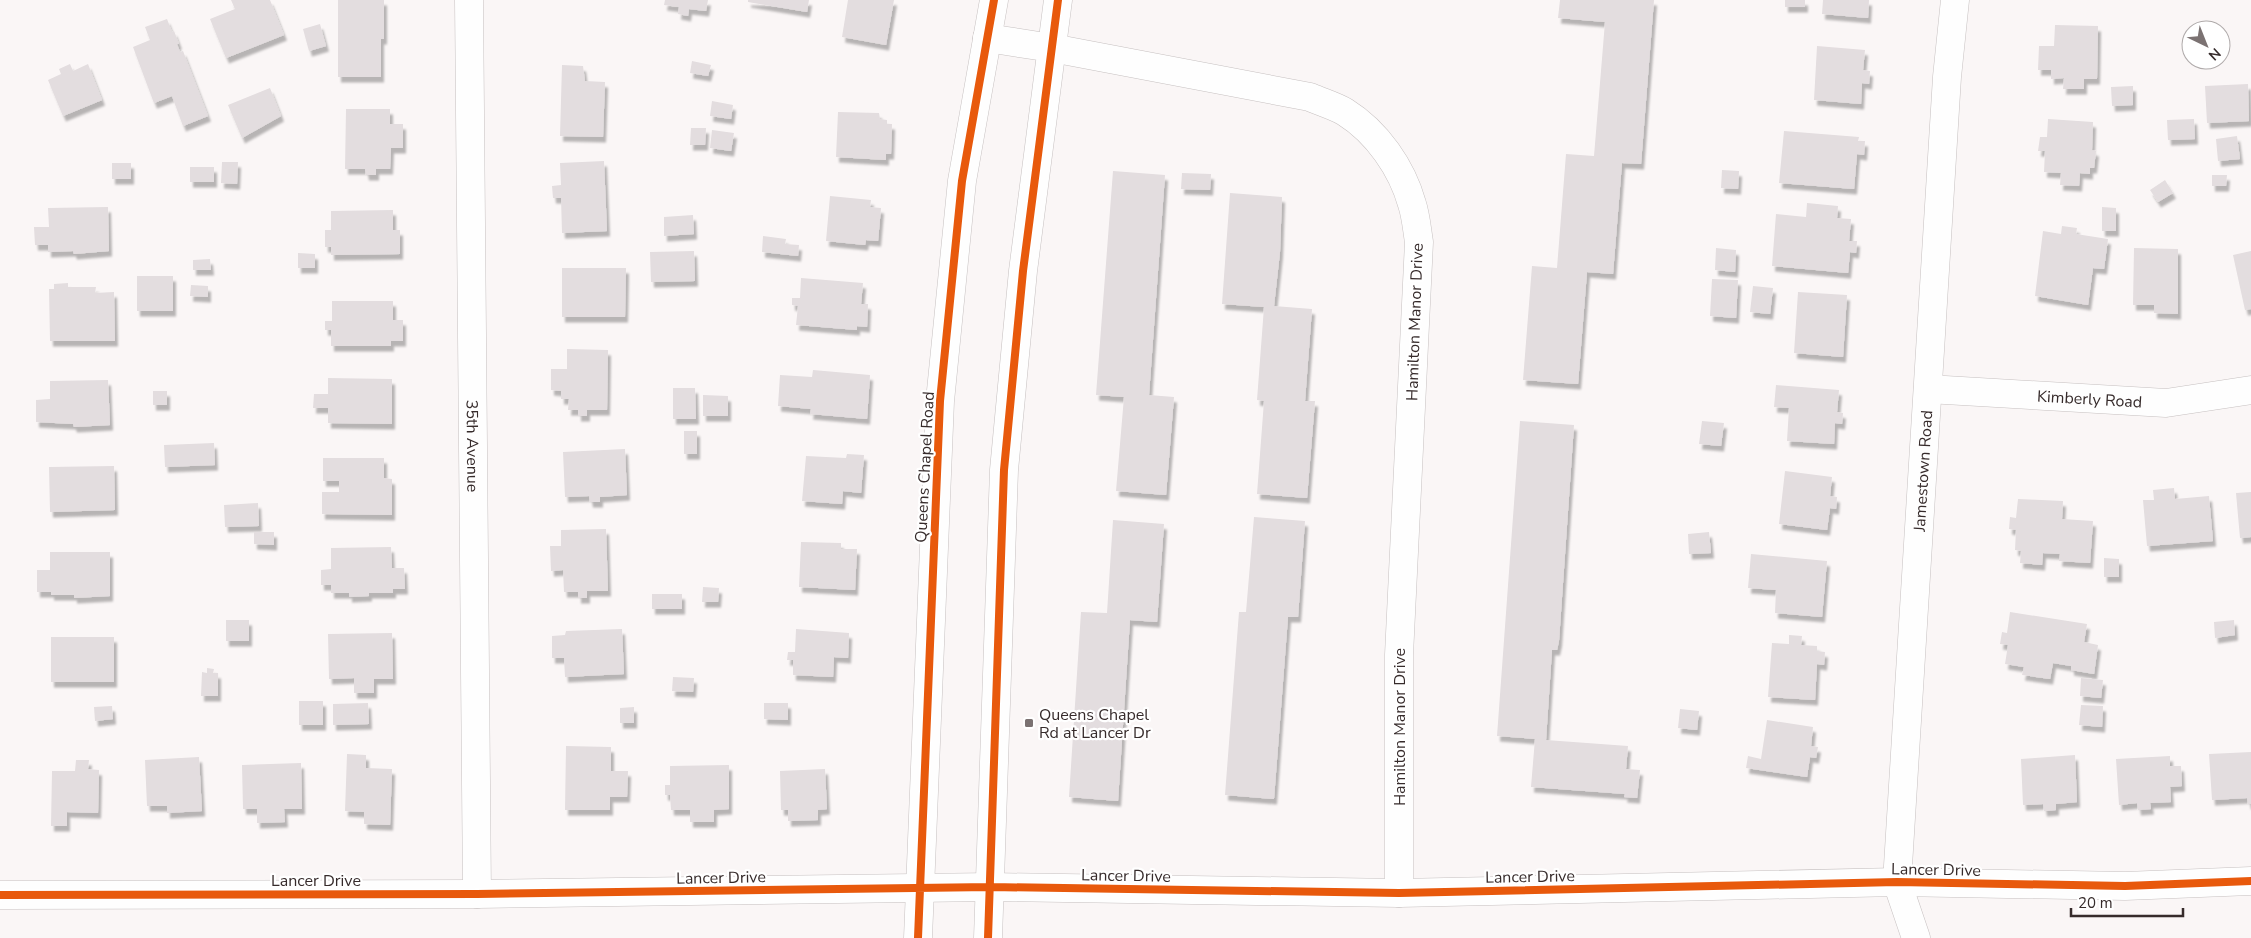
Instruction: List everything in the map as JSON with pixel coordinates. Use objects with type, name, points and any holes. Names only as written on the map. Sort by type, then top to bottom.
[{"type":"street","name":"35th Avenue","points":[[469,0],[477,894]]},
{"type":"street","name":"Queens Chapel Road","points":[[918,938],[940,401],[962,181],[994,0]]},
{"type":"street","points":[[988,938],[1004,470],[1023,271],[1058,0]]},
{"type":"street","name":"Jamestown Road","points":[[1916,938],[1897,882],[1947,77],[1955,0]]},
{"type":"street","name":"Hamilton Manor Drive","points":[[987,38],[1052,48],[1310,97],[1345,112],[1369,132],[1389,154],[1403,177],[1412,205],[1419,242],[1399,655],[1399,893]]},
{"type":"street","name":"Kimberly Road","points":[[1928,389],[2166,403],[2251,390]]},
{"type":"street","name":"Lancer Drive","points":[[0,895],[477,894],[991,887],[1399,893],[1897,882],[2125,886],[2251,881]]},
{"type":"building","points":[[231,0],[270,0],[284,35],[226,58],[210,19],[235,9]]},
{"type":"building","points":[[338,0],[384,0],[384,39],[381,39],[381,77],[338,77]]},
{"type":"building","points":[[665,0],[708,0],[706,11],[689,9],[688,16],[678,14],[679,7],[664,5]]},
{"type":"building","points":[[748,0],[809,0],[807,12],[748,2]]},
{"type":"building","points":[[848,0],[894,0],[886,45],[842,37]]},
{"type":"building","points":[[1560,0],[1654,0],[1641,164],[1622,163],[1613,274],[1587,272],[1578,384],[1523,380],[1532,266],[1557,268],[1566,154],[1594,156],[1605,22],[1558,18]]},
{"type":"building","points":[[1785,0],[1805,0],[1805,7],[1785,7]]},
{"type":"building","points":[[1823,0],[1869,0],[1868,18],[1822,14]]},
{"type":"building","points":[[167,19],[172,32],[174,31],[180,52],[183,51],[208,116],[183,126],[172,96],[154,103],[133,47],[150,40],[145,27]]},
{"type":"building","points":[[320,24],[326,46],[309,51],[303,29]]},
{"type":"building","points":[[2055,25],[2098,26],[2097,79],[2084,79],[2084,89],[2063,89],[2064,78],[2051,79],[2051,70],[2038,70],[2039,46],[2054,46]]},
{"type":"building","points":[[1817,46],[1865,50],[1863,70],[1870,71],[1869,84],[1862,83],[1861,104],[1814,100]]},
{"type":"building","points":[[692,61],[711,65],[708,76],[690,73]]},
{"type":"building","points":[[70,64],[73,71],[88,64],[102,100],[63,116],[48,80],[61,74],[59,69]]},
{"type":"building","points":[[562,65],[583,66],[585,81],[605,82],[603,137],[560,136]]},
{"type":"building","points":[[2248,84],[2249,121],[2207,123],[2205,86]]},
{"type":"building","points":[[2133,86],[2133,105],[2112,106],[2111,87]]},
{"type":"building","points":[[270,88],[281,116],[242,138],[228,105]]},
{"type":"building","points":[[712,101],[733,105],[731,119],[710,116]]},
{"type":"building","points":[[346,109],[390,109],[390,124],[403,124],[403,148],[391,148],[390,169],[376,169],[376,175],[366,175],[365,169],[345,169]]},
{"type":"building","points":[[838,112],[879,113],[880,119],[887,120],[887,124],[892,124],[891,154],[886,154],[886,160],[836,157]]},
{"type":"building","points":[[2048,119],[2093,122],[2092,150],[2096,151],[2094,168],[2090,168],[2090,174],[2080,173],[2079,186],[2060,185],[2061,173],[2044,172],[2045,151],[2038,151],[2040,137],[2047,137]]},
{"type":"building","points":[[2194,119],[2195,139],[2168,140],[2167,120]]},
{"type":"building","points":[[691,128],[706,128],[705,145],[690,145]]},
{"type":"building","points":[[712,130],[734,133],[731,151],[710,148]]},
{"type":"building","points":[[1784,131],[1859,137],[1858,141],[1865,141],[1864,155],[1857,154],[1854,189],[1779,183]]},
{"type":"building","points":[[2237,136],[2240,159],[2218,161],[2216,139]]},
{"type":"building","points":[[604,161],[607,231],[562,233],[561,198],[553,198],[552,186],[561,185],[560,163]]},
{"type":"building","points":[[222,162],[238,162],[237,184],[221,183]]},
{"type":"building","points":[[112,163],[131,163],[131,179],[112,179]]},
{"type":"building","points":[[190,167],[214,167],[214,182],[190,182]]},
{"type":"building","points":[[1722,170],[1739,171],[1738,189],[1721,188]]},
{"type":"building","points":[[1113,171],[1165,175],[1149,395],[1174,397],[1166,495],[1116,491],[1124,397],[1096,395]]},
{"type":"building","points":[[1182,173],[1211,174],[1210,190],[1181,189]]},
{"type":"building","points":[[2212,175],[2227,175],[2226,186],[2212,186]]},
{"type":"building","points":[[2165,180],[2173,193],[2158,202],[2150,190]]},
{"type":"building","points":[[1230,193],[1282,197],[1280,252],[1274,306],[1312,309],[1305,401],[1315,401],[1307,498],[1257,494],[1264,401],[1257,400],[1264,307],[1222,304]]},
{"type":"building","points":[[830,196],[871,200],[870,207],[881,208],[878,241],[866,240],[865,245],[826,241]]},
{"type":"building","points":[[1807,203],[1838,206],[1837,218],[1851,219],[1849,241],[1857,241],[1856,253],[1850,252],[1848,273],[1772,266],[1776,214],[1806,217]]},
{"type":"building","points":[[108,207],[109,251],[74,254],[73,251],[48,252],[48,245],[35,245],[34,227],[49,227],[48,208]]},
{"type":"building","points":[[2102,207],[2116,208],[2116,231],[2102,231]]},
{"type":"building","points":[[393,210],[393,230],[400,230],[400,254],[331,255],[331,247],[325,247],[325,230],[331,230],[331,211]]},
{"type":"building","points":[[693,215],[694,234],[664,236],[664,217]]},
{"type":"building","points":[[2062,226],[2077,228],[2076,234],[2108,239],[2104,269],[2093,268],[2088,305],[2035,296],[2043,231],[2061,234]]},
{"type":"building","points":[[763,236],[786,239],[785,244],[799,245],[798,256],[762,252]]},
{"type":"building","points":[[1716,248],[1736,250],[1735,272],[1715,270]]},
{"type":"building","points":[[2134,248],[2178,249],[2178,314],[2154,313],[2154,305],[2133,305]]},
{"type":"building","points":[[694,251],[695,281],[651,282],[650,252]]},
{"type":"building","points":[[2251,251],[2251,309],[2245,310],[2233,255]]},
{"type":"building","points":[[298,253],[315,254],[315,268],[298,268]]},
{"type":"building","points":[[210,259],[211,270],[193,270],[193,260]]},
{"type":"building","points":[[562,268],[626,268],[625,317],[562,317]]},
{"type":"building","points":[[137,276],[173,276],[173,311],[137,311]]},
{"type":"building","points":[[801,278],[863,283],[861,304],[868,304],[867,327],[857,326],[857,330],[796,325],[798,306],[792,305],[792,298],[800,298]]},
{"type":"building","points":[[1712,279],[1738,280],[1736,318],[1710,316]]},
{"type":"building","points":[[68,283],[68,287],[96,287],[95,293],[114,292],[115,341],[50,341],[49,289],[54,289],[54,284]]},
{"type":"building","points":[[191,285],[208,286],[208,297],[190,296]]},
{"type":"building","points":[[1753,286],[1773,288],[1770,314],[1750,312]]},
{"type":"building","points":[[1798,292],[1847,295],[1843,357],[1794,353]]},
{"type":"building","points":[[332,301],[393,301],[393,320],[403,320],[403,341],[391,341],[391,346],[331,346],[331,330],[325,330],[325,321],[332,321]]},
{"type":"building","points":[[567,349],[608,350],[607,410],[587,410],[587,416],[578,416],[578,410],[568,410],[569,399],[561,399],[561,391],[551,390],[551,369],[567,369]]},
{"type":"building","points":[[813,370],[870,375],[867,419],[810,414],[811,409],[778,406],[780,375],[812,377]]},
{"type":"building","points":[[328,378],[392,379],[392,424],[328,423],[328,408],[313,408],[314,394],[328,394]]},
{"type":"building","points":[[108,380],[110,425],[74,427],[73,424],[36,422],[36,400],[50,399],[50,381]]},
{"type":"building","points":[[1776,385],[1839,390],[1837,412],[1843,413],[1842,424],[1835,423],[1834,444],[1787,441],[1789,408],[1774,407]]},
{"type":"building","points":[[673,388],[695,388],[696,419],[673,419]]},
{"type":"building","points":[[153,391],[167,391],[167,405],[153,405]]},
{"type":"building","points":[[703,395],[728,396],[728,416],[703,416]]},
{"type":"building","points":[[1520,421],[1574,425],[1559,641],[1557,650],[1552,650],[1546,740],[1628,746],[1626,769],[1640,770],[1637,798],[1624,797],[1625,794],[1531,787],[1535,739],[1497,736]]},
{"type":"building","points":[[1702,421],[1724,423],[1721,446],[1699,444]]},
{"type":"building","points":[[684,431],[697,431],[697,454],[684,454]]},
{"type":"building","points":[[214,443],[215,465],[165,467],[164,445]]},
{"type":"building","points":[[625,449],[627,495],[600,497],[600,502],[590,502],[589,496],[565,497],[563,452]]},
{"type":"building","points":[[847,454],[864,455],[861,493],[843,491],[842,504],[802,501],[806,456],[846,458]]},
{"type":"building","points":[[323,458],[384,458],[384,478],[392,479],[392,515],[322,514],[322,492],[339,492],[339,481],[323,481]]},
{"type":"building","points":[[114,466],[115,510],[50,512],[49,467]]},
{"type":"building","points":[[1785,471],[1832,477],[1830,496],[1837,497],[1836,509],[1830,508],[1827,530],[1779,524]]},
{"type":"building","points":[[2174,488],[2175,499],[2209,496],[2213,541],[2147,546],[2143,500],[2154,500],[2153,490]]},
{"type":"building","points":[[2251,492],[2251,537],[2240,538],[2236,493]]},
{"type":"building","points":[[2018,499],[2063,501],[2062,519],[2093,521],[2090,563],[2059,561],[2060,554],[2043,553],[2042,565],[2020,563],[2021,551],[2015,550],[2016,530],[2009,529],[2010,517],[2016,518]]},
{"type":"building","points":[[258,503],[259,526],[225,527],[224,505]]},
{"type":"building","points":[[1254,517],[1305,521],[1298,617],[1288,617],[1274,799],[1225,795],[1239,612],[1246,612]]},
{"type":"building","points":[[1113,520],[1164,524],[1157,622],[1130,620],[1118,801],[1069,797],[1081,612],[1107,613]]},
{"type":"building","points":[[606,529],[608,591],[587,591],[587,598],[578,598],[578,592],[564,592],[563,570],[551,571],[550,546],[561,546],[561,530]]},
{"type":"building","points":[[254,532],[274,532],[274,545],[254,544]]},
{"type":"building","points":[[1709,532],[1711,553],[1689,554],[1688,534]]},
{"type":"building","points":[[801,542],[841,543],[841,549],[857,549],[855,590],[799,587]]},
{"type":"building","points":[[391,547],[392,568],[404,568],[405,589],[393,589],[393,593],[369,593],[369,596],[349,597],[349,593],[331,593],[331,585],[321,585],[321,570],[331,569],[331,548]]},
{"type":"building","points":[[50,552],[110,552],[110,596],[74,598],[74,595],[51,595],[51,592],[37,592],[37,570],[50,570]]},
{"type":"building","points":[[1751,554],[1827,561],[1822,617],[1775,613],[1776,590],[1748,588]]},
{"type":"building","points":[[2104,558],[2119,559],[2119,577],[2104,577]]},
{"type":"building","points":[[703,587],[719,588],[718,602],[702,602]]},
{"type":"building","points":[[652,594],[682,594],[682,609],[652,609]]},
{"type":"building","points":[[2010,612],[2087,624],[2084,642],[2098,645],[2094,674],[2071,670],[2071,666],[2053,663],[2050,679],[2022,675],[2024,667],[2005,664],[2008,645],[2000,644],[2002,632],[2007,633]]},
{"type":"building","points":[[226,620],[249,620],[249,641],[226,641]]},
{"type":"building","points":[[2234,620],[2235,635],[2215,638],[2214,622]]},
{"type":"building","points":[[622,629],[624,674],[565,677],[564,658],[552,658],[552,636],[565,635],[566,631]]},
{"type":"building","points":[[796,629],[849,633],[848,658],[834,657],[833,677],[793,675],[793,660],[787,660],[788,652],[795,652]]},
{"type":"building","points":[[392,633],[393,679],[374,679],[374,693],[354,693],[354,678],[329,679],[328,634]]},
{"type":"building","points":[[1789,635],[1802,636],[1801,645],[1817,646],[1817,651],[1825,652],[1824,665],[1817,664],[1815,700],[1768,697],[1772,643],[1789,644]]},
{"type":"building","points":[[51,637],[114,637],[114,682],[51,682]]},
{"type":"building","points":[[207,668],[214,669],[213,673],[218,673],[218,696],[201,696],[202,672],[207,673]]},
{"type":"building","points":[[673,677],[694,678],[693,692],[672,691]]},
{"type":"building","points":[[2081,678],[2103,680],[2101,698],[2080,696]]},
{"type":"building","points":[[299,701],[323,701],[323,725],[299,725]]},
{"type":"building","points":[[368,703],[369,724],[333,725],[333,704]]},
{"type":"building","points":[[764,703],[788,703],[788,720],[764,719]]},
{"type":"building","points":[[2081,705],[2103,706],[2102,727],[2079,725]]},
{"type":"building","points":[[112,706],[113,719],[95,721],[94,707]]},
{"type":"building","points":[[634,707],[634,723],[620,723],[620,708]]},
{"type":"building","points":[[1680,709],[1699,711],[1697,730],[1678,728]]},
{"type":"building","points":[[1767,720],[1813,727],[1811,746],[1818,747],[1816,758],[1810,757],[1807,777],[1746,768],[1748,756],[1761,759]]},
{"type":"building","points":[[566,746],[611,747],[611,771],[628,771],[627,797],[610,797],[610,810],[565,810]]},
{"type":"building","points":[[2251,752],[2251,804],[2248,804],[2247,798],[2212,800],[2209,754]]},
{"type":"building","points":[[347,754],[366,755],[366,768],[392,769],[390,825],[364,824],[364,812],[345,811]]},
{"type":"building","points":[[2075,755],[2077,802],[2056,804],[2056,810],[2044,811],[2043,804],[2023,805],[2021,759]]},
{"type":"building","points":[[2170,756],[2170,766],[2181,766],[2182,786],[2170,787],[2171,802],[2150,803],[2151,809],[2138,810],[2137,803],[2119,805],[2116,759]]},
{"type":"building","points":[[199,757],[202,811],[167,813],[167,806],[147,806],[145,760]]},
{"type":"building","points":[[76,760],[89,760],[88,769],[99,770],[98,813],[67,812],[67,826],[51,826],[52,771],[75,771]]},
{"type":"building","points":[[301,763],[302,809],[284,809],[285,822],[257,823],[257,809],[243,809],[242,765]]},
{"type":"building","points":[[729,765],[729,809],[714,810],[714,822],[690,822],[690,810],[671,810],[670,795],[665,795],[665,785],[670,785],[670,766]]},
{"type":"building","points":[[825,769],[827,809],[818,810],[818,820],[788,821],[788,810],[781,810],[780,771]]},
{"type":"cycle path","points":[[918,938],[940,401],[962,181],[994,0]]},
{"type":"cycle path","points":[[988,938],[1004,470],[1023,271],[1058,0]]},
{"type":"cycle path","points":[[0,895],[477,894],[991,887],[1399,893],[1897,882],[2125,886],[2251,881]]},
{"type":"place","name":"Queens Chapel Rd at Lancer Dr","points":[[1029,723]]}]
